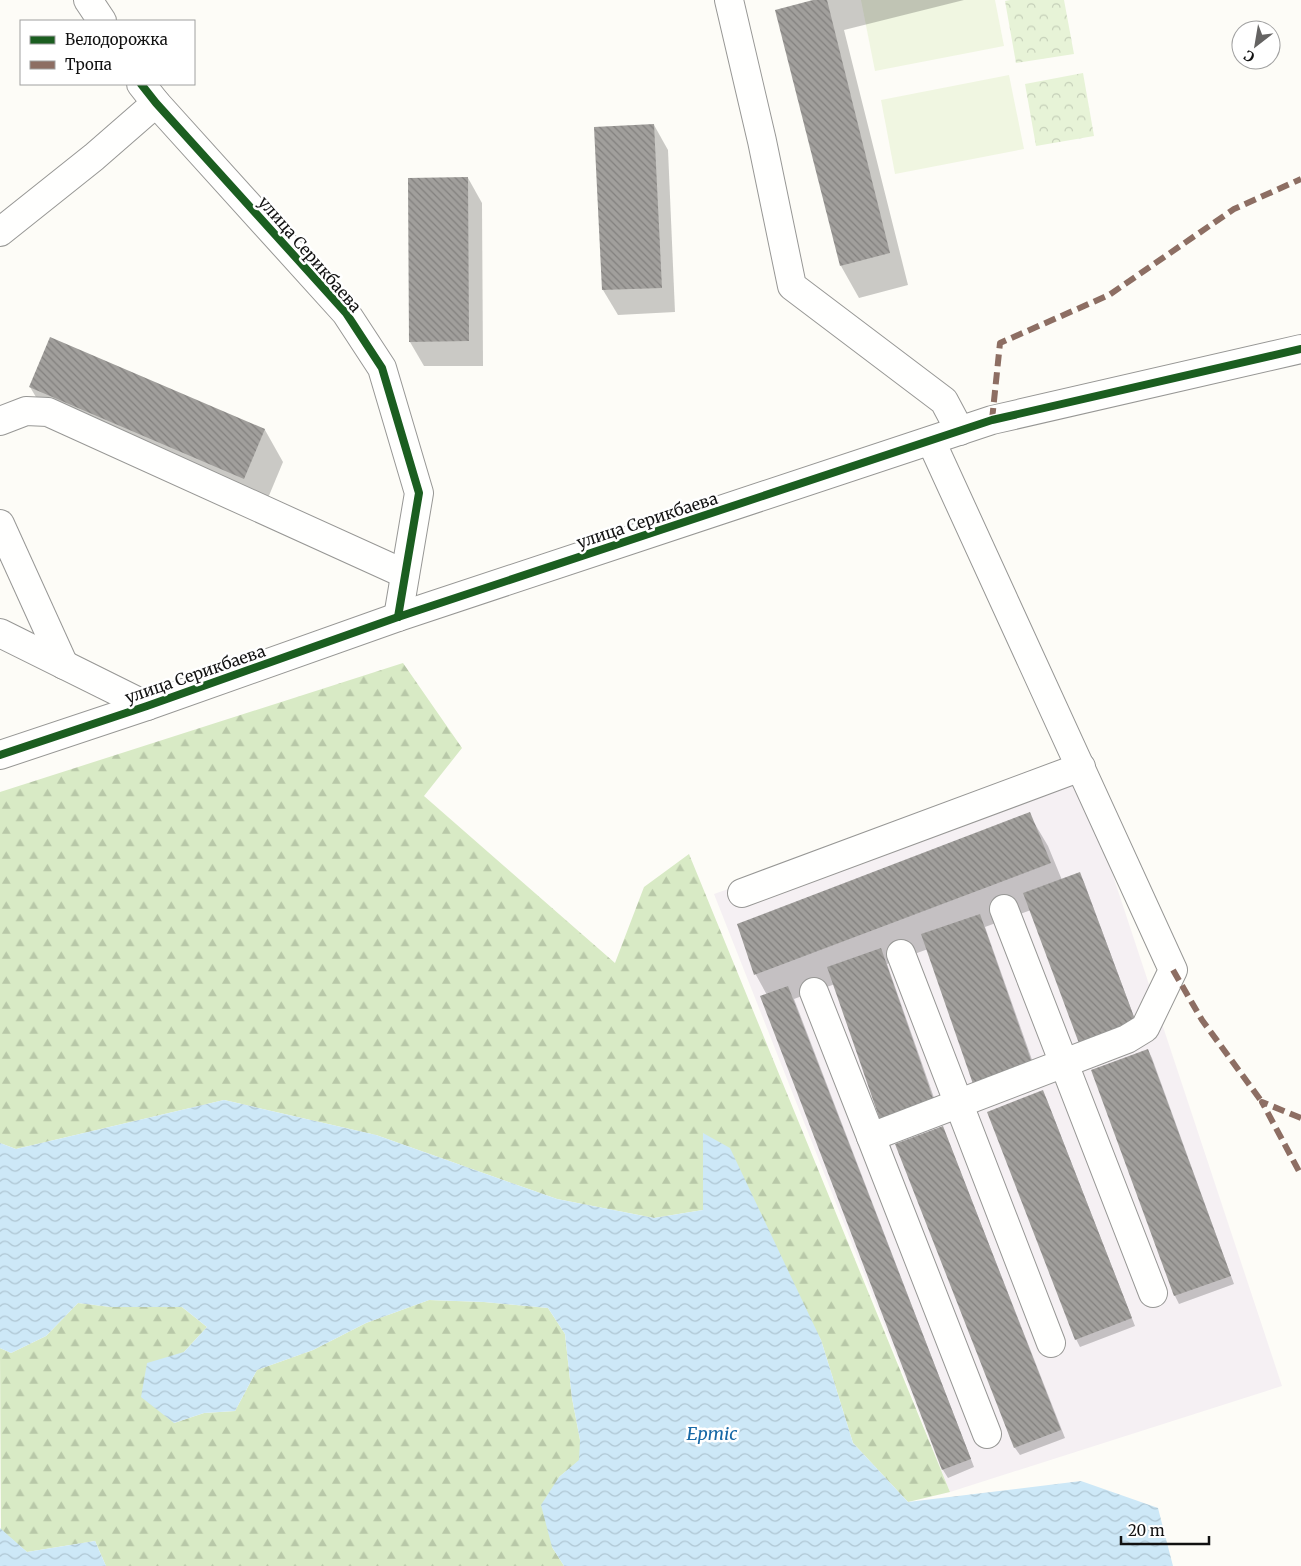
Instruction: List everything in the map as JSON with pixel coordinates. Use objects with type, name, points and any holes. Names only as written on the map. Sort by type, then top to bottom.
[{"type":"street","points":[[88,0],[101,20]]},
{"type":"street","points":[[729,0],[762,141],[792,286],[944,401],[960,431]]},
{"type":"street","points":[[0,232],[94,157],[149,93]]},
{"type":"street","name":"улица Серикбаева","points":[[149,93],[346,313],[382,368],[418,493],[398,617]]},
{"type":"street","name":"улица Серикбаева","points":[[0,755],[147,706],[398,617],[992,420],[1301,349]]},
{"type":"street","points":[[0,421],[26,411],[48,412],[405,574]]},
{"type":"street","points":[[871,1137],[1126,1039],[1145,1028],[1173,970],[931,440]]},
{"type":"street","points":[[0,524],[64,665]]},
{"type":"street","points":[[0,633],[147,706]]},
{"type":"street","points":[[742,893],[1081,767]]},
{"type":"street","points":[[1004,909],[1153,1293]]},
{"type":"street","points":[[901,954],[1051,1343]]},
{"type":"street","points":[[814,992],[987,1434]]},
{"type":"shaded area","points":[[1077,767],[1282,1386],[950,1492],[714,894]]},
{"type":"green space","points":[[861,0],[995,0],[1004,46],[875,71]]},
{"type":"green space","points":[[1064,0],[1074,54],[1016,63],[1005,1]]},
{"type":"green space","points":[[1083,73],[1094,136],[1036,146],[1025,84]]},
{"type":"green space","points":[[1009,75],[1024,149],[895,174],[881,100]]},
{"type":"green space","points":[[403,663],[462,748],[424,796],[615,963],[644,887],[689,854],[950,1492],[908,1502],[853,1443],[821,1340],[704,1134],[703,1210],[654,1218],[557,1199],[376,1135],[224,1100],[16,1149],[0,1143],[0,792]]},
{"type":"green space","points":[[429,1300],[484,1302],[548,1308],[565,1334],[572,1398],[580,1440],[580,1460],[559,1477],[552,1547],[564,1566],[106,1566],[95,1541],[27,1552],[1,1530],[0,1348],[11,1353],[46,1336],[78,1303],[111,1307],[182,1307],[207,1327],[184,1352],[174,1423],[204,1413],[235,1411],[257,1370],[313,1350],[366,1323]]},
{"type":"water","name":"Ертіс","points":[[224,1100],[376,1135],[557,1199],[654,1218],[703,1210],[703,1133],[730,1148],[821,1340],[853,1443],[908,1502],[1081,1481],[1158,1508],[1173,1566],[564,1566],[552,1547],[541,1505],[559,1477],[579,1460],[580,1440],[572,1398],[565,1334],[548,1308],[484,1302],[429,1300],[366,1323],[313,1350],[257,1370],[235,1411],[204,1413],[174,1423],[141,1397],[147,1363],[184,1352],[207,1327],[182,1307],[111,1307],[78,1303],[46,1336],[11,1353],[0,1348],[0,1143],[16,1149]]},
{"type":"water","points":[[0,1528],[27,1552],[95,1541],[106,1566],[0,1566]]},
{"type":"building","points":[[813,0],[827,0],[890,253],[840,266],[775,10]]},
{"type":"building","points":[[654,124],[662,288],[602,290],[594,127]]},
{"type":"building","points":[[468,177],[469,341],[409,342],[408,178]]},
{"type":"building","points":[[50,337],[265,429],[244,479],[29,387]]},
{"type":"building","points":[[1030,812],[1051,863],[754,975],[737,924]]},
{"type":"building","points":[[1080,872],[1137,1025],[1080,1046],[1023,893]]},
{"type":"building","points":[[980,914],[1032,1063],[973,1084],[921,934]]},
{"type":"building","points":[[881,948],[934,1101],[880,1120],[827,967]]},
{"type":"building","points":[[788,986],[971,1459],[942,1470],[760,996]]},
{"type":"building","points":[[1148,1049],[1231,1276],[1174,1296],[1091,1070]]},
{"type":"building","points":[[1043,1090],[1132,1318],[1075,1340],[987,1112]]},
{"type":"building","points":[[943,1126],[1061,1430],[1014,1448],[895,1144]]},
{"type":"marked path","points":[[992,420],[1000,343],[1109,295],[1234,209],[1301,179]]},
{"type":"marked path","points":[[1173,970],[1202,1020],[1262,1102]]},
{"type":"marked path","points":[[1301,1118],[1262,1102],[1301,1175]]},
{"type":"cycle path","points":[[142,85],[346,313],[382,368],[419,493],[398,617]]},
{"type":"cycle path","points":[[0,755],[147,706],[398,617],[992,420],[1301,349]]}]
